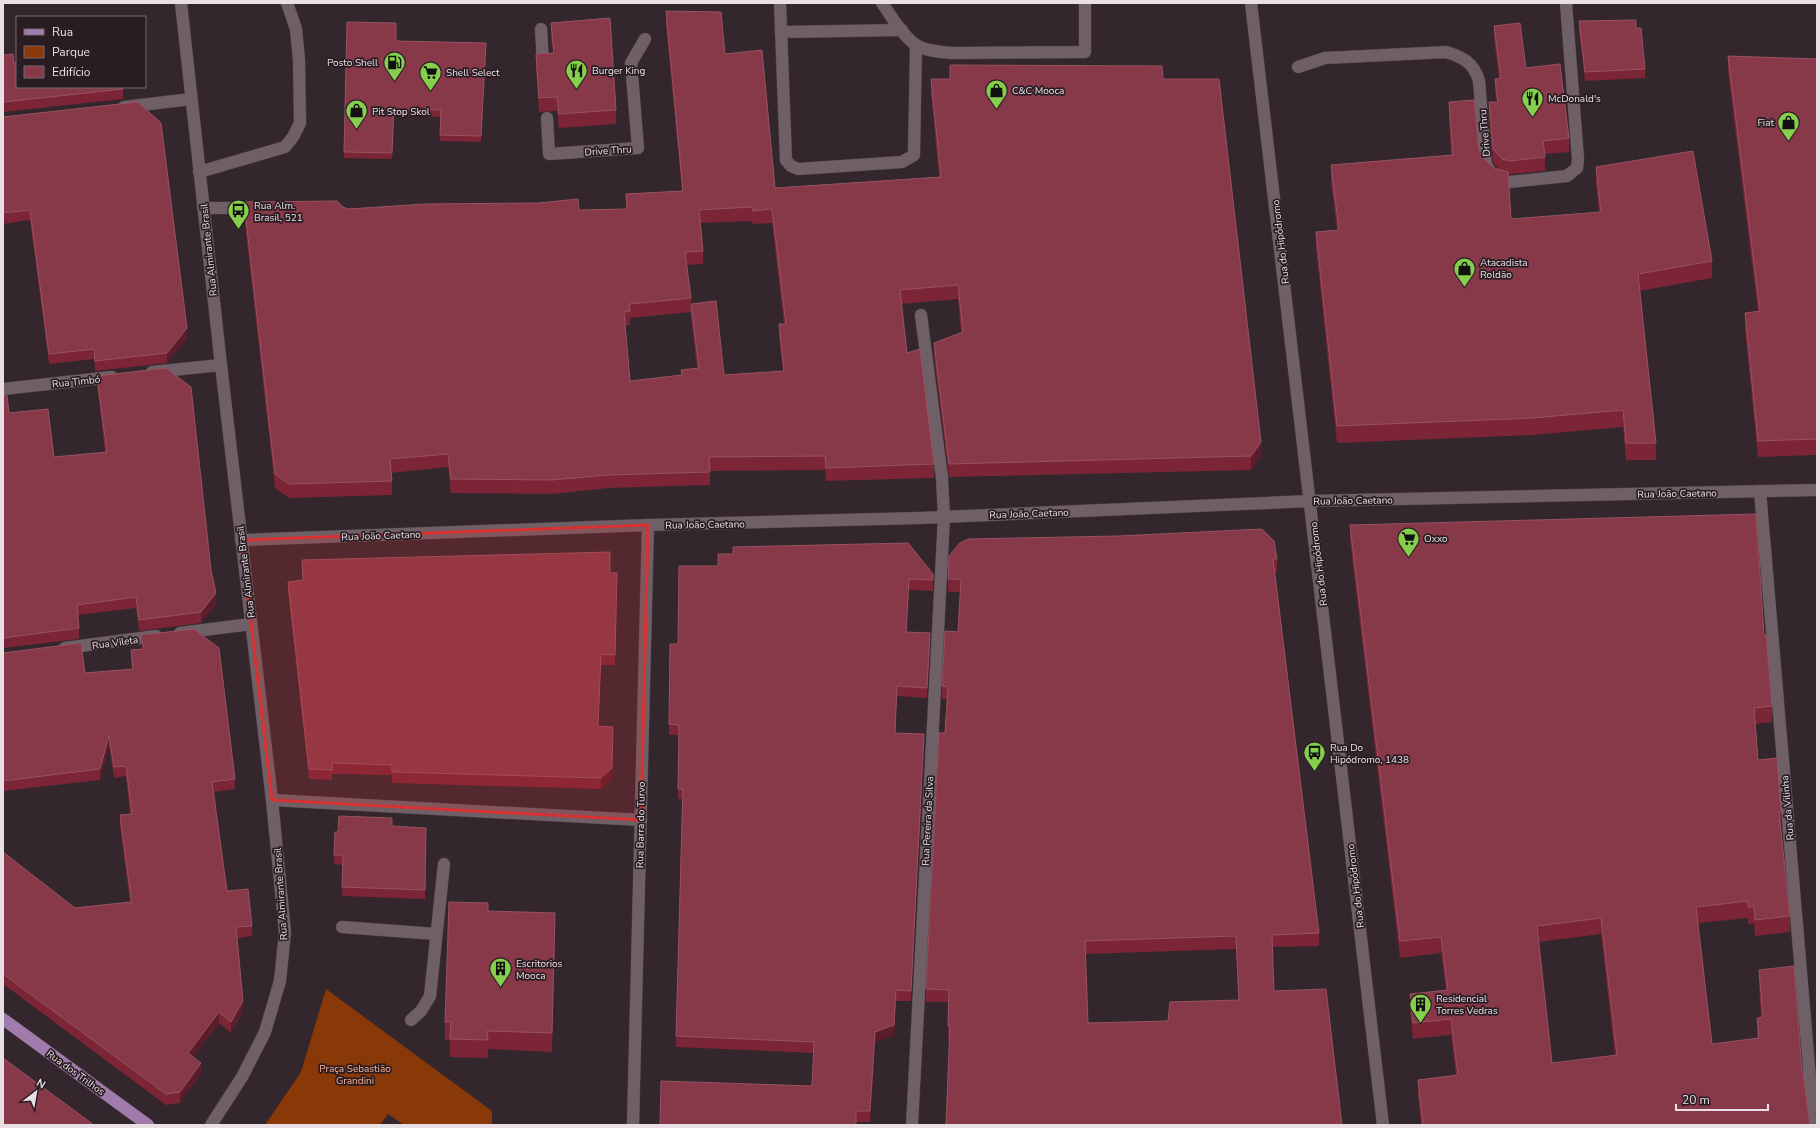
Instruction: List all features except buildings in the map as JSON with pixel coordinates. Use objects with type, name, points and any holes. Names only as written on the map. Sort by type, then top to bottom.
[{"type":"main road","name":"Rua dos Trilhos","points":[[3,1019],[148,1125]]},
{"type":"street","name":"Rua Almirante Brasil","points":[[181,3],[203,208],[272,800],[284,932],[280,981],[265,1032],[242,1077],[211,1125]]},
{"type":"street","points":[[199,172],[285,146],[293,137],[300,123],[299,60],[296,29],[287,3]]},
{"type":"street","points":[[780,3],[786,160],[791,166],[798,169],[902,162],[914,155],[916,45]]},
{"type":"street","points":[[882,3],[902,30],[916,45],[932,51],[952,53],[1085,52],[1085,3]]},
{"type":"street","name":"Rua do Hipódromo","points":[[1251,3],[1383,1125]]},
{"type":"street","name":"Drive Thru","points":[[1298,67],[1324,58],[1446,52],[1458,55],[1476,69],[1479,81],[1486,165],[1491,173],[1499,179],[1509,182],[1567,176],[1577,168],[1578,159],[1566,3]]},
{"type":"street","points":[[541,29],[542,62]]},
{"type":"street","points":[[781,32],[902,30]]},
{"type":"street","name":"Drive Thru","points":[[547,118],[549,154],[638,148],[631,63],[645,39]]},
{"type":"street","points":[[113,108],[191,99]]},
{"type":"street","points":[[203,208],[268,208]]},
{"type":"street","name":"Rua Pereira da Silva","points":[[912,1125],[944,517],[942,478],[921,315]]},
{"type":"street","points":[[143,373],[221,365]]},
{"type":"street","name":"Rua Timbó","points":[[3,389],[128,375]]},
{"type":"street","name":"Rua João Caetano","points":[[241,540],[648,525],[944,517],[1310,501],[1817,490]]},
{"type":"street","name":"Rua da Vilinha","points":[[1760,491],[1814,1125]]},
{"type":"street","name":"Rua Barra do Turvo","points":[[633,1125],[648,525]]},
{"type":"street","name":"Rua Vileta","points":[[49,650],[251,624]]},
{"type":"street","points":[[272,800],[641,820]]},
{"type":"street","points":[[411,1020],[421,1011],[430,996],[444,864]]},
{"type":"street","points":[[342,927],[436,934]]},
{"type":"highlighted area","points":[[648,525],[641,820],[272,800],[241,540]]},
{"type":"green space","name":"Praça Sebastião Grandini","points":[[326,989],[492,1111],[492,1125],[404,1125],[388,1114],[380,1125],[265,1125],[301,1072]]},
{"type":"place","name":"Posto Shell","points":[[394,82]]},
{"type":"place","name":"Burger King","points":[[576,90]]},
{"type":"place","name":"Shell Select","points":[[430,92]]},
{"type":"place","name":"C&C Mooca","points":[[997,110]]},
{"type":"place","name":"McDonald's","points":[[1532,118]]},
{"type":"place","name":"Pit Stop Skol","points":[[356,130]]},
{"type":"place","name":"Fiat","points":[[1789,142]]},
{"type":"place","name":"Rua Alm. Brasil, 521","points":[[239,230]]},
{"type":"place","name":"Atacadista Roldão","points":[[1464,288]]},
{"type":"place","name":"Oxxo","points":[[1409,558]]},
{"type":"place","name":"Rua Do Hipódromo, 1438","points":[[1315,772]]},
{"type":"place","name":"Escritorios Mooca","points":[[500,988]]},
{"type":"place","name":"Residencial Torres Vedras","points":[[1420,1024]]}]
